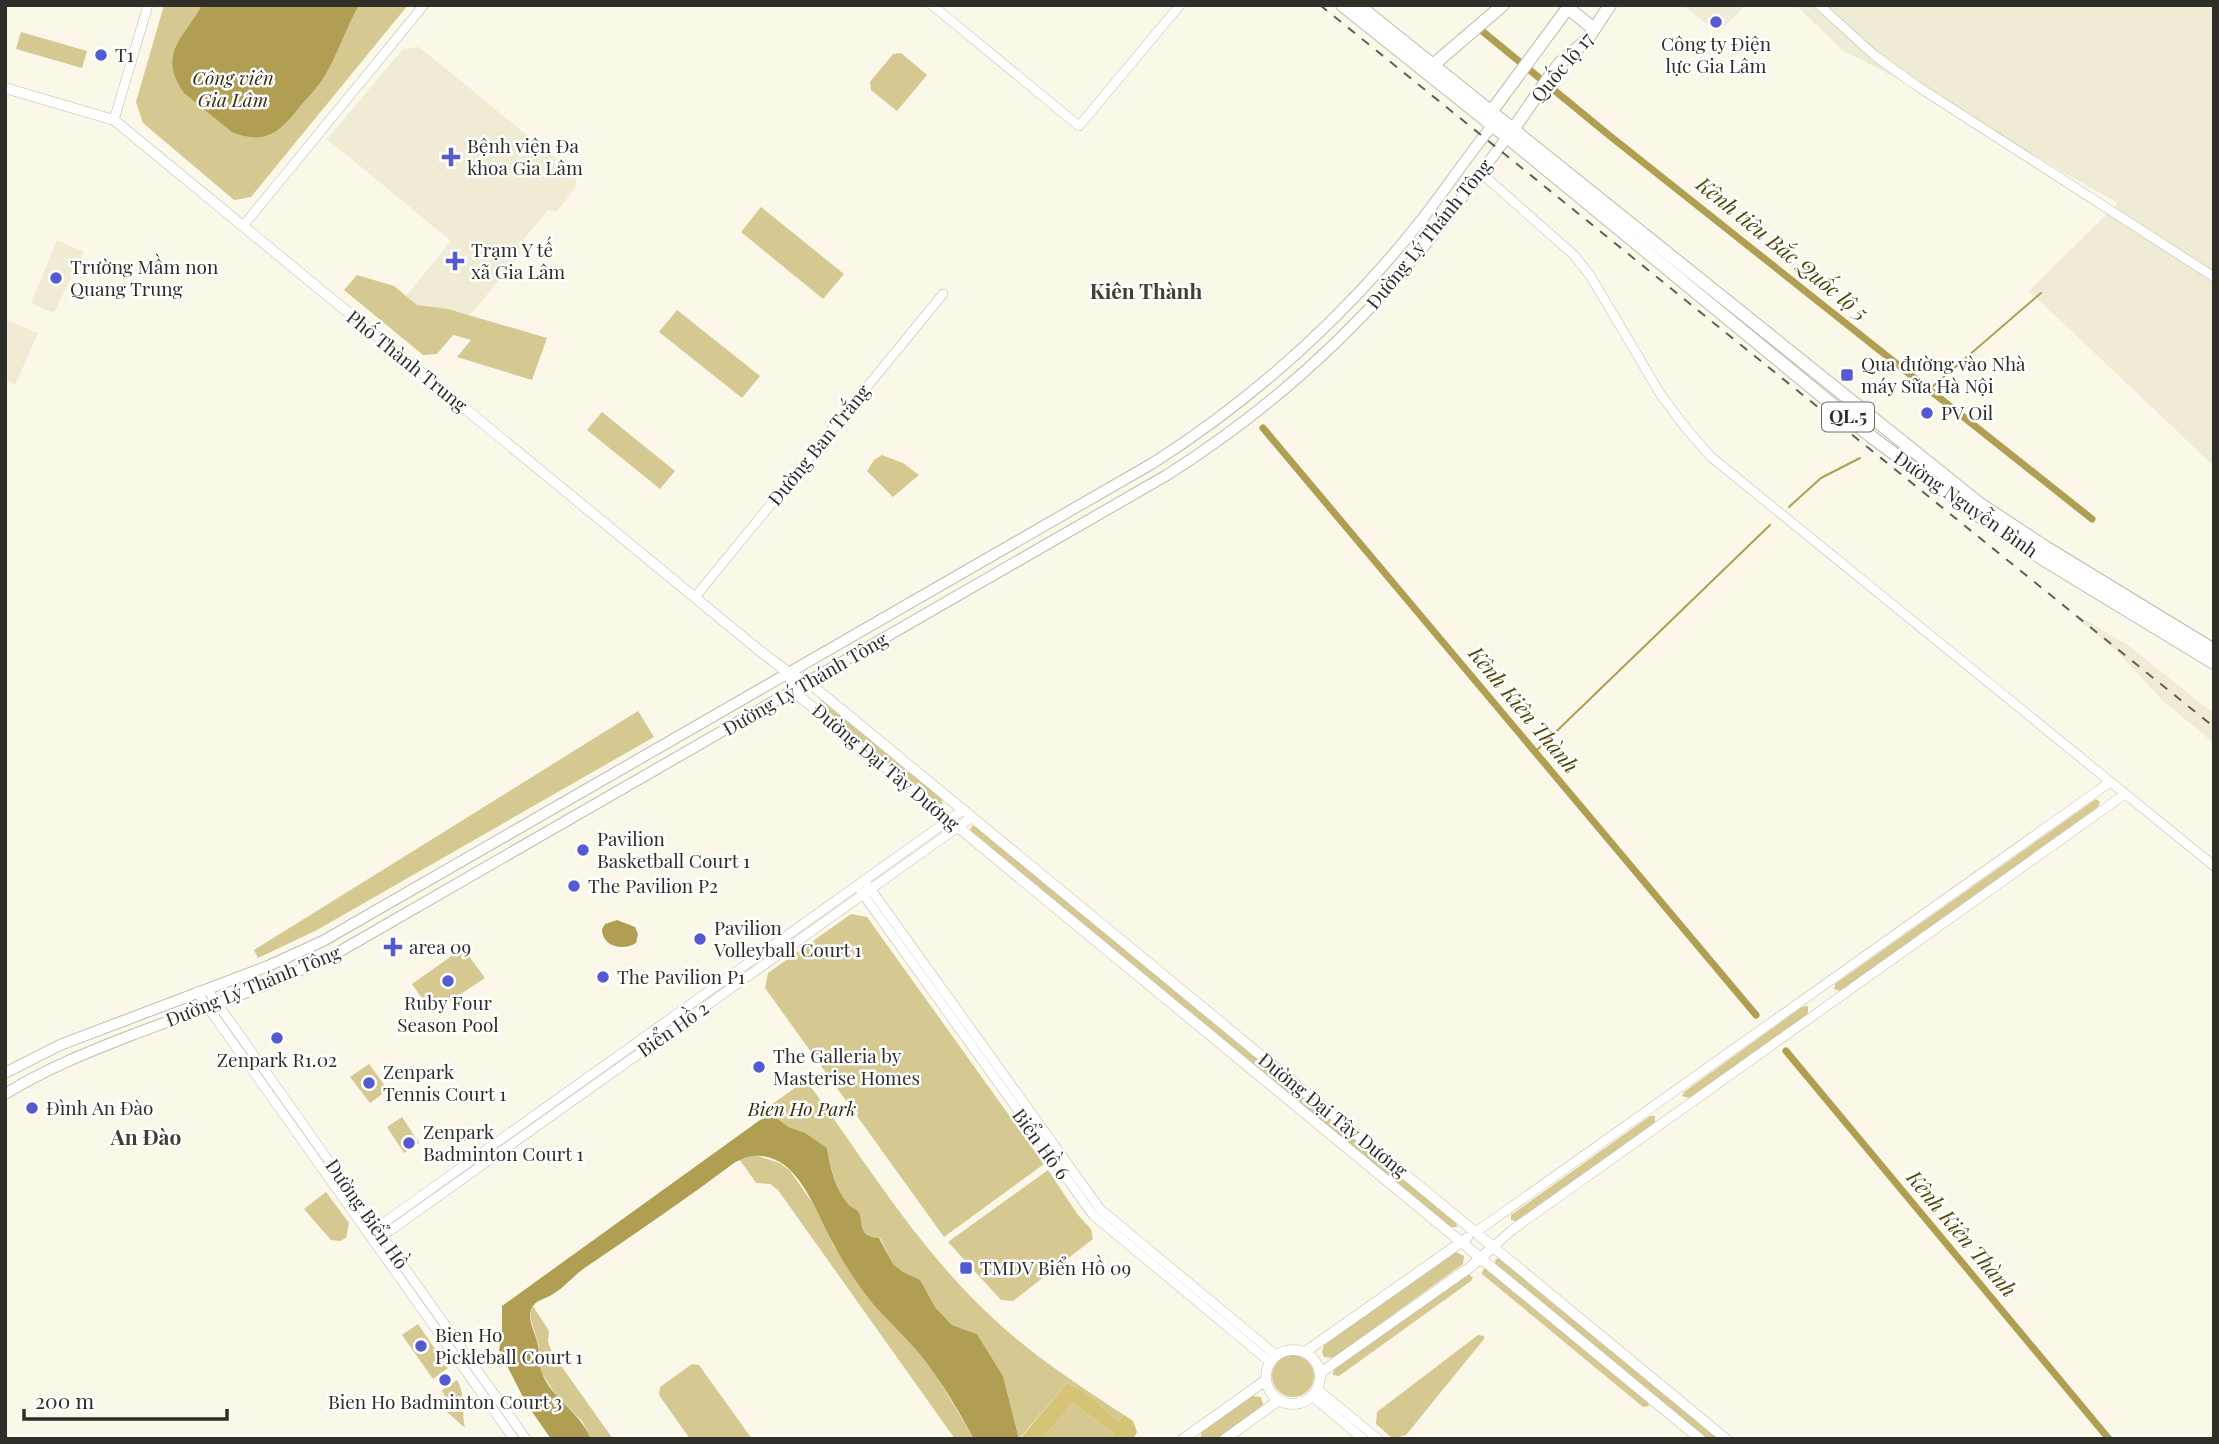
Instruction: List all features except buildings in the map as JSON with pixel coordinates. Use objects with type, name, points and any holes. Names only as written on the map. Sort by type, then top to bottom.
[{"type":"highway","name":"QL.5","points":[[1342,5],[1492,126],[1511,133]]},
{"type":"highway","name":"QL.5","points":[[1358,5],[1492,112],[1511,133]]},
{"type":"highway","points":[[1433,65],[1503,5]]},
{"type":"highway","name":"Quốc lộ 17","points":[[1511,133],[1550,76],[1561,62],[1587,40],[1610,5]]},
{"type":"highway","points":[[1569,7],[1594,29]]},
{"type":"highway","name":"Quốc lộ 17","points":[[1492,112],[1569,7]]},
{"type":"highway","points":[[1492,112],[1492,126]]},
{"type":"highway","name":"Đường Nguyễn Bình","points":[[1511,133],[1980,504],[2214,650]]},
{"type":"highway","name":"Đường Nguyễn Bình","points":[[1511,133],[1873,438],[2041,558],[2214,663]]},
{"type":"highway","points":[[1873,438],[1884,426]]},
{"type":"main road","name":"Phố Thành Trung","points":[[5,88],[114,121],[789,673]]},
{"type":"main road","name":"Đường Lý Thánh Tông","points":[[5,1073],[54,1047],[287,958],[323,941],[1130,477],[1213,422],[1288,361],[1345,308],[1407,238],[1492,126]]},
{"type":"main road","name":"Đường Lý Thánh Tông","points":[[5,1094],[65,1061],[301,970],[337,953],[1141,491],[1218,441],[1284,389],[1349,330],[1421,250],[1511,133]]},
{"type":"main road","points":[[1407,238],[1421,250]]},
{"type":"main road","points":[[1130,477],[1141,491]]},
{"type":"main road","name":"Đường Đại Tây Dương","points":[[789,673],[808,682],[1726,1439]]},
{"type":"main road","name":"Đường Đại Tây Dương","points":[[789,673],[793,691],[1700,1439]]},
{"type":"main road","points":[[1306,1352],[1476,1232]]},
{"type":"main road","points":[[1320,1373],[1493,1247]]},
{"type":"main road","points":[[1184,1439],[1266,1380],[1273,1359],[1288,1350],[1306,1352],[1316,1361],[1320,1373],[1314,1393],[1299,1403],[1289,1404],[1279,1400],[1272,1394],[1266,1380]]},
{"type":"main road","points":[[1225,1439],[1279,1400]]},
{"type":"street","points":[[114,121],[148,5]]},
{"type":"street","points":[[243,226],[424,5]]},
{"type":"street","points":[[932,5],[1079,127],[1180,5]]},
{"type":"street","points":[[1819,5],[1874,55],[1916,86],[2214,277]]},
{"type":"street","points":[[1480,172],[1575,256],[1591,277],[1661,395],[1710,456],[2214,866]]},
{"type":"street","name":"Đường Ban Trắng","points":[[695,597],[943,294]]},
{"type":"street","points":[[1476,1232],[2110,782]]},
{"type":"street","points":[[1493,1247],[1512,1230],[2125,794]]},
{"type":"street","name":"Biển Hồ 2","points":[[375,1235],[967,813]]},
{"type":"street","name":"Biển Hồ 6","points":[[864,887],[1100,1209],[1273,1359]]},
{"type":"street","name":"Đường Biển Hồ","points":[[202,991],[375,1235],[514,1439]]},
{"type":"street","points":[[1816,991],[1827,1006]]},
{"type":"street","points":[[1662,1101],[1673,1116]]},
{"type":"street","name":"Đường Biển Hồ","points":[[375,1235],[526,1439]]},
{"type":"street","points":[[1314,1393],[1363,1439]]},
{"type":"street","points":[[1314,1393],[1378,1439]]},
{"type":"shaded area","points":[[202,5],[359,5],[317,87],[279,129],[272,134],[254,137],[232,132],[184,93],[176,79],[173,56],[176,46]]},
{"type":"shaded area","name":"Công ty Điện lực Gia Lâm","points":[[1682,5],[1746,5],[1718,32]]},
{"type":"shaded area","points":[[1796,5],[2214,5],[2214,466],[2029,291],[2118,203],[1843,51]]},
{"type":"shaded area","name":"Bệnh viện Đa khoa Gia Lâm","points":[[419,47],[576,175],[576,187],[557,211],[548,210],[519,245],[521,254],[470,315],[417,305],[406,296],[451,241],[327,139],[403,49]]},
{"type":"shaded area","name":"Trường Mầm non Quang Trung","points":[[57,240],[84,252],[55,311],[51,312],[31,303]]},
{"type":"shaded area","points":[[5,319],[38,333],[15,385],[5,381]]},
{"type":"shaded area","points":[[2079,616],[2129,646],[2214,714],[2214,743],[2163,701],[2118,652],[2077,619]]},
{"type":"shaded area","points":[[617,920],[635,927],[638,934],[636,943],[620,947],[605,940],[602,929],[605,924]]},
{"type":"shaded area","points":[[773,1115],[788,1127],[805,1133],[827,1148],[837,1185],[844,1199],[858,1211],[864,1231],[871,1237],[879,1238],[893,1264],[920,1280],[935,1307],[952,1325],[977,1334],[1003,1376],[1019,1439],[974,1439],[950,1396],[929,1367],[853,1277],[798,1179],[780,1162],[757,1156],[734,1163],[533,1306],[530,1318],[538,1345],[541,1371],[552,1390],[579,1420],[591,1439],[551,1439],[526,1403],[499,1350],[502,1306],[760,1120]]},
{"type":"shaded area","points":[[1067,1383],[1084,1391],[1118,1421],[1124,1415],[1133,1421],[1137,1432],[1133,1439],[1109,1439],[1114,1434],[1073,1403],[1042,1439],[1020,1439]]},
{"type":"green space","name":"Công viên Gia Lâm","points":[[164,5],[408,5],[251,197],[234,200],[143,123],[136,102]]},
{"type":"green space","points":[[21,32],[87,51],[82,68],[16,49]]},
{"type":"green space","points":[[901,53],[927,75],[897,111],[871,90],[870,82],[893,54]]},
{"type":"green space","points":[[761,207],[844,274],[823,299],[741,232]]},
{"type":"green space","points":[[357,275],[394,286],[417,305],[448,309],[547,338],[532,380],[457,357],[471,340],[453,335],[437,354],[423,355],[344,290]]},
{"type":"green space","points":[[677,310],[760,376],[742,398],[659,332]]},
{"type":"green space","points":[[602,412],[675,471],[660,489],[587,430]]},
{"type":"green space","points":[[882,455],[903,463],[919,475],[893,497],[867,471],[874,460]]},
{"type":"green space","points":[[821,700],[941,797],[943,804],[936,803],[819,706]]},
{"type":"green space","points":[[638,711],[654,737],[317,930],[258,958],[254,950]]},
{"type":"green space","points":[[2096,799],[2100,802],[2098,807],[1840,991],[1834,989],[1835,984]]},
{"type":"green space","points":[[972,826],[976,826],[1456,1222],[1457,1227],[1451,1227],[972,832]]},
{"type":"green space","points":[[851,914],[867,917],[1044,1164],[944,1237],[765,988],[768,973]]},
{"type":"green space","name":"Ruby Four Season Pool","points":[[463,948],[485,978],[432,1013],[412,984]]},
{"type":"green space","points":[[1808,1006],[1808,1014],[1689,1098],[1682,1096],[1802,1007]]},
{"type":"green space","name":"Zenpark Tennis Court 1","points":[[369,1064],[388,1090],[370,1103],[350,1077]]},
{"type":"green space","name":"Bien Ho Park","points":[[799,1085],[811,1087],[920,1239],[969,1295],[1026,1347],[1124,1415],[1118,1421],[1084,1391],[1067,1383],[1019,1439],[1003,1376],[977,1334],[952,1325],[935,1307],[920,1281],[893,1264],[880,1238],[872,1237],[864,1231],[858,1211],[844,1199],[837,1185],[827,1148],[788,1128],[776,1117],[768,1117],[764,1110]]},
{"type":"green space","points":[[1650,1116],[1655,1116],[1655,1123],[1516,1221],[1511,1220],[1511,1215]]},
{"type":"green space","points":[[402,1117],[419,1143],[404,1153],[387,1127]]},
{"type":"green space","points":[[754,1155],[780,1163],[790,1171],[819,1212],[833,1245],[843,1260],[873,1303],[906,1337],[936,1375],[974,1439],[955,1439],[778,1190],[770,1184],[756,1183],[740,1160]]},
{"type":"green space","points":[[1048,1170],[1078,1215],[1091,1229],[1093,1239],[1013,1301],[1001,1300],[948,1242]]},
{"type":"green space","points":[[326,1192],[349,1223],[346,1238],[340,1241],[331,1240],[304,1209]]},
{"type":"green space","points":[[1456,1252],[1464,1256],[1463,1264],[1333,1358],[1324,1357],[1324,1345]]},
{"type":"green space","points":[[1498,1258],[1719,1439],[1708,1439],[1496,1264],[1495,1260]]},
{"type":"green space","points":[[1483,1269],[1487,1269],[1648,1402],[1649,1406],[1643,1407],[1482,1274]]},
{"type":"green space","points":[[1469,1274],[1473,1278],[1471,1281],[1339,1376],[1333,1375],[1335,1369]]},
{"type":"green space","points":[[533,1306],[549,1331],[548,1341],[552,1353],[613,1439],[591,1439],[582,1421],[556,1395],[541,1372],[538,1362],[539,1346],[531,1320],[530,1311]]},
{"type":"green space","name":"Bien Ho Pickleball Court 1","points":[[418,1324],[448,1368],[433,1379],[402,1335]]},
{"type":"green space","points":[[1478,1335],[1484,1336],[1484,1339],[1406,1435],[1393,1439],[1376,1424],[1377,1412]]},
{"type":"green space","points":[[1293,1355],[1308,1361],[1314,1376],[1308,1391],[1293,1397],[1278,1391],[1272,1376],[1278,1361]]},
{"type":"green space","points":[[692,1364],[699,1365],[752,1439],[690,1439],[659,1395],[660,1387]]},
{"type":"green space","points":[[457,1380],[465,1428],[447,1412],[442,1390]]},
{"type":"green space","points":[[1251,1396],[1261,1397],[1261,1408],[1218,1439],[1200,1439],[1202,1431]]},
{"type":"green space","points":[[1073,1403],[1115,1435],[1109,1439],[1042,1439]]},
{"type":"waterway","name":"Kênh tiêu Bắc Quốc lộ 5","points":[[1476,26],[1610,136],[2092,519]]},
{"type":"waterway","points":[[1924,394],[2041,293]]},
{"type":"waterway","name":"Kênh Kiên Thành","points":[[1263,428],[1756,1015]]},
{"type":"waterway","points":[[1789,507],[1821,478],[1860,458]]},
{"type":"waterway","points":[[1534,753],[1770,525]]},
{"type":"waterway","name":"Kênh Kiên Thành","points":[[1786,1051],[2109,1439]]},
{"type":"railway","points":[[1320,5],[2214,727]]},
{"type":"place","name":"Công ty Điện lực Gia Lâm","points":[[1716,22]]},
{"type":"place","name":"T1","points":[[101,55]]},
{"type":"place","name":"Bệnh viện Đa khoa Gia Lâm","points":[[451,157]]},
{"type":"place","name":"Trạm Y tế xã Gia Lâm","points":[[455,261]]},
{"type":"place","name":"Trường Mầm non Quang Trung","points":[[56,278]]},
{"type":"place","name":"Qua đường vào Nhà máy Sữa Hà Nội","points":[[1847,375]]},
{"type":"place","name":"PV Oil","points":[[1927,413]]},
{"type":"place","name":"Pavilion Basketball Court 1","points":[[583,850]]},
{"type":"place","name":"The Pavilion P2","points":[[574,886]]},
{"type":"place","name":"Pavilion Volleyball Court 1","points":[[700,939]]},
{"type":"place","name":"area 09","points":[[393,947]]},
{"type":"place","name":"The Pavilion P1","points":[[603,977]]},
{"type":"place","name":"Ruby Four Season Pool","points":[[448,981]]},
{"type":"place","name":"Zenpark R1.02","points":[[277,1038]]},
{"type":"place","name":"The Galleria by Masterise Homes","points":[[759,1067]]},
{"type":"place","name":"Zenpark Tennis Court 1","points":[[369,1083]]},
{"type":"place","name":"Đình An Đào","points":[[32,1108]]},
{"type":"place","name":"Zenpark Badminton Court 1","points":[[409,1143]]},
{"type":"place","name":"TMDV Biển Hồ 09","points":[[966,1268]]},
{"type":"place","name":"Bien Ho Pickleball Court 1","points":[[421,1346]]},
{"type":"place","name":"Bien Ho Badminton Court 3","points":[[445,1380]]},
{"type":"district","name":"Kiên Thành","points":[[1146,292]]},
{"type":"district","name":"An Đào","points":[[146,1138]]}]
